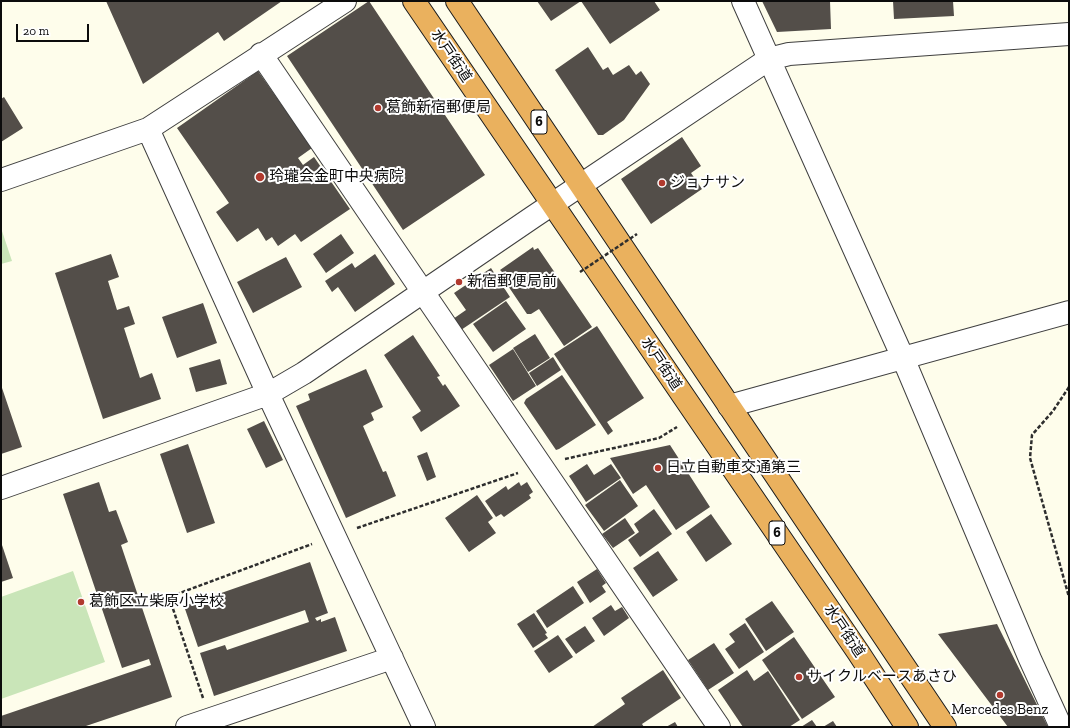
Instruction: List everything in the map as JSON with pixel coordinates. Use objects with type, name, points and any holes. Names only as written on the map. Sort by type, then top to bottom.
[{"type":"highway","name":"水戸街道","points":[[414,1],[858,652],[907,727]]},
{"type":"highway","name":"水戸街道","points":[[457,1],[945,727]]},
{"type":"street","points":[[1,180],[148,129],[345,1]]},
{"type":"street","points":[[743,1],[903,358],[1030,659],[1061,727]]},
{"type":"street","points":[[1,488],[268,394],[304,374],[552,204],[769,59],[789,54],[1069,34]]},
{"type":"street","points":[[262,54],[423,293],[542,465],[718,727]]},
{"type":"street","points":[[148,129],[268,394],[424,727]]},
{"type":"street","points":[[729,406],[1069,312]]},
{"type":"street","points":[[187,727],[392,658]]},
{"type":"path","points":[[580,272],[637,234]]},
{"type":"path","points":[[1069,387],[1053,411],[1032,435],[1030,458],[1069,597]]},
{"type":"path","points":[[211,719],[169,597],[334,536],[542,465],[659,438],[677,426]]},
{"type":"green space","points":[[1,228],[12,261],[1,264]]},
{"type":"green space","points":[[73,571],[105,662],[1,699],[1,597]]},
{"type":"building","points":[[106,1],[282,1],[224,41],[218,32],[143,84]]},
{"type":"building","points":[[369,1],[485,175],[403,230],[287,56]]},
{"type":"building","points":[[537,1],[581,1],[551,21]]},
{"type":"building","points":[[581,1],[654,1],[660,10],[610,44]]},
{"type":"building","points":[[762,1],[830,1],[831,29],[777,32]]},
{"type":"building","points":[[893,1],[953,1],[954,16],[894,19]]},
{"type":"building","points":[[588,47],[603,70],[608,67],[613,75],[629,65],[636,75],[641,71],[650,84],[624,120],[603,135],[598,135],[555,70]]},
{"type":"building","name":"玲瓏会金町中央病院","points":[[258,71],[312,148],[298,158],[303,165],[314,157],[350,209],[301,242],[295,234],[278,246],[272,237],[266,241],[258,228],[237,242],[216,212],[229,203],[177,128]]},
{"type":"building","points":[[4,97],[23,128],[1,142],[1,99]]},
{"type":"building","points":[[682,137],[701,166],[691,173],[702,189],[651,224],[621,179]]},
{"type":"building","points":[[341,234],[354,253],[326,273],[313,254]]},
{"type":"building","points":[[533,247],[534,250],[538,248],[592,327],[564,346],[539,309],[531,314],[527,314],[500,274],[502,272],[500,270]]},
{"type":"building","points":[[111,254],[119,277],[108,281],[117,310],[129,306],[135,324],[124,328],[140,378],[152,373],[161,399],[103,419],[55,273]]},
{"type":"building","points":[[375,254],[395,284],[355,312],[338,287],[332,292],[325,281],[352,263],[355,268]]},
{"type":"building","points":[[286,257],[302,287],[253,313],[237,282]]},
{"type":"building","points":[[491,268],[510,297],[461,330],[453,319],[466,310],[454,293]]},
{"type":"building","points":[[506,301],[526,329],[493,352],[473,324]]},
{"type":"building","points":[[203,303],[217,343],[177,358],[162,317]]},
{"type":"building","points":[[597,326],[644,398],[607,422],[613,431],[608,435],[554,354]]},
{"type":"building","points":[[535,334],[550,358],[528,372],[513,348]]},
{"type":"building","points":[[413,335],[440,376],[437,377],[443,386],[445,384],[460,406],[421,432],[412,417],[421,411],[384,355]]},
{"type":"building","points":[[513,349],[536,386],[513,401],[489,365]]},
{"type":"building","points":[[553,357],[561,370],[537,386],[529,373]]},
{"type":"building","points":[[220,359],[227,384],[196,392],[189,368]]},
{"type":"building","points":[[366,369],[383,407],[371,413],[374,420],[363,426],[383,472],[386,471],[396,496],[346,518],[296,406],[310,400],[308,394]]},
{"type":"building","points":[[562,375],[596,425],[556,450],[524,403],[526,399]]},
{"type":"building","points":[[1,385],[22,447],[1,454]]},
{"type":"building","points":[[264,421],[283,460],[266,468],[247,429]]},
{"type":"building","points":[[188,444],[215,523],[187,533],[160,454]]},
{"type":"building","points":[[670,445],[710,507],[676,530],[646,485],[633,494],[610,458]]},
{"type":"building","points":[[427,452],[436,477],[427,481],[417,456]]},
{"type":"building","points":[[587,464],[594,475],[611,464],[621,478],[586,502],[569,476]]},
{"type":"building","points":[[620,480],[638,506],[604,531],[585,505]]},
{"type":"building","points":[[99,482],[109,512],[116,510],[128,542],[121,545],[172,697],[83,727],[1,727],[1,716],[151,665],[149,659],[122,668],[63,494]]},
{"type":"building","points":[[519,482],[521,486],[527,482],[533,492],[529,495],[531,498],[504,517],[501,514],[496,517],[485,501],[506,486],[508,490]]},
{"type":"building","points":[[477,495],[493,518],[488,522],[496,533],[469,552],[445,518]]},
{"type":"building","points":[[654,509],[672,534],[640,557],[628,540],[639,532],[634,524]]},
{"type":"building","points":[[711,514],[732,544],[706,562],[686,532]]},
{"type":"building","points":[[625,518],[635,533],[613,548],[602,534]]},
{"type":"building","points":[[1,542],[13,578],[1,582]]},
{"type":"building","points":[[658,551],[678,580],[653,597],[633,568]]},
{"type":"building","points":[[310,562],[328,613],[315,618],[317,621],[321,619],[321,622],[335,617],[347,651],[214,696],[200,653],[225,645],[227,650],[309,622],[305,610],[198,647],[184,606]]},
{"type":"building","points":[[597,569],[606,583],[602,586],[606,592],[590,603],[577,582]]},
{"type":"building","points":[[573,586],[584,603],[547,628],[536,611]]},
{"type":"building","points":[[772,601],[794,632],[766,651],[745,619]]},
{"type":"building","points":[[611,605],[615,611],[622,607],[629,618],[604,636],[592,618]]},
{"type":"building","points":[[534,613],[547,633],[545,634],[548,638],[533,648],[517,624]]},
{"type":"building","points":[[745,623],[764,652],[739,669],[725,649],[735,642],[729,634]]},
{"type":"building","points":[[997,624],[1048,727],[1008,727],[938,634]]},
{"type":"building","points":[[585,626],[595,641],[576,654],[565,639]]},
{"type":"building","points":[[558,635],[573,657],[549,673],[534,651]]},
{"type":"building","points":[[794,637],[835,697],[802,719],[762,660]]},
{"type":"building","points":[[714,643],[734,673],[708,690],[688,660]]},
{"type":"building","points":[[663,670],[681,698],[642,724],[644,727],[592,727],[625,704],[621,698]]},
{"type":"building","points":[[747,670],[754,681],[768,671],[800,720],[789,727],[743,727],[718,690]]},
{"type":"building","points":[[812,720],[817,727],[801,727]]},
{"type":"building","points":[[833,721],[837,727],[823,727]]},
{"type":"building","points":[[675,722],[678,727],[666,727]]},
{"type":"place","name":"葛飾新宿郵便局","points":[[378,108]]},
{"type":"place","name":"玲瓏会金町中央病院","points":[[260,177]]},
{"type":"place","name":"ジョナサン","points":[[662,183]]},
{"type":"place","name":"新宿郵便局前","points":[[459,282]]},
{"type":"place","name":"日立自動車交通第三","points":[[658,468]]},
{"type":"place","name":"葛飾区立柴原小学校","points":[[81,602]]},
{"type":"place","name":"サイクルベースあさひ","points":[[799,677]]},
{"type":"place","name":"Mercedes Benz","points":[[1000,695]]}]
